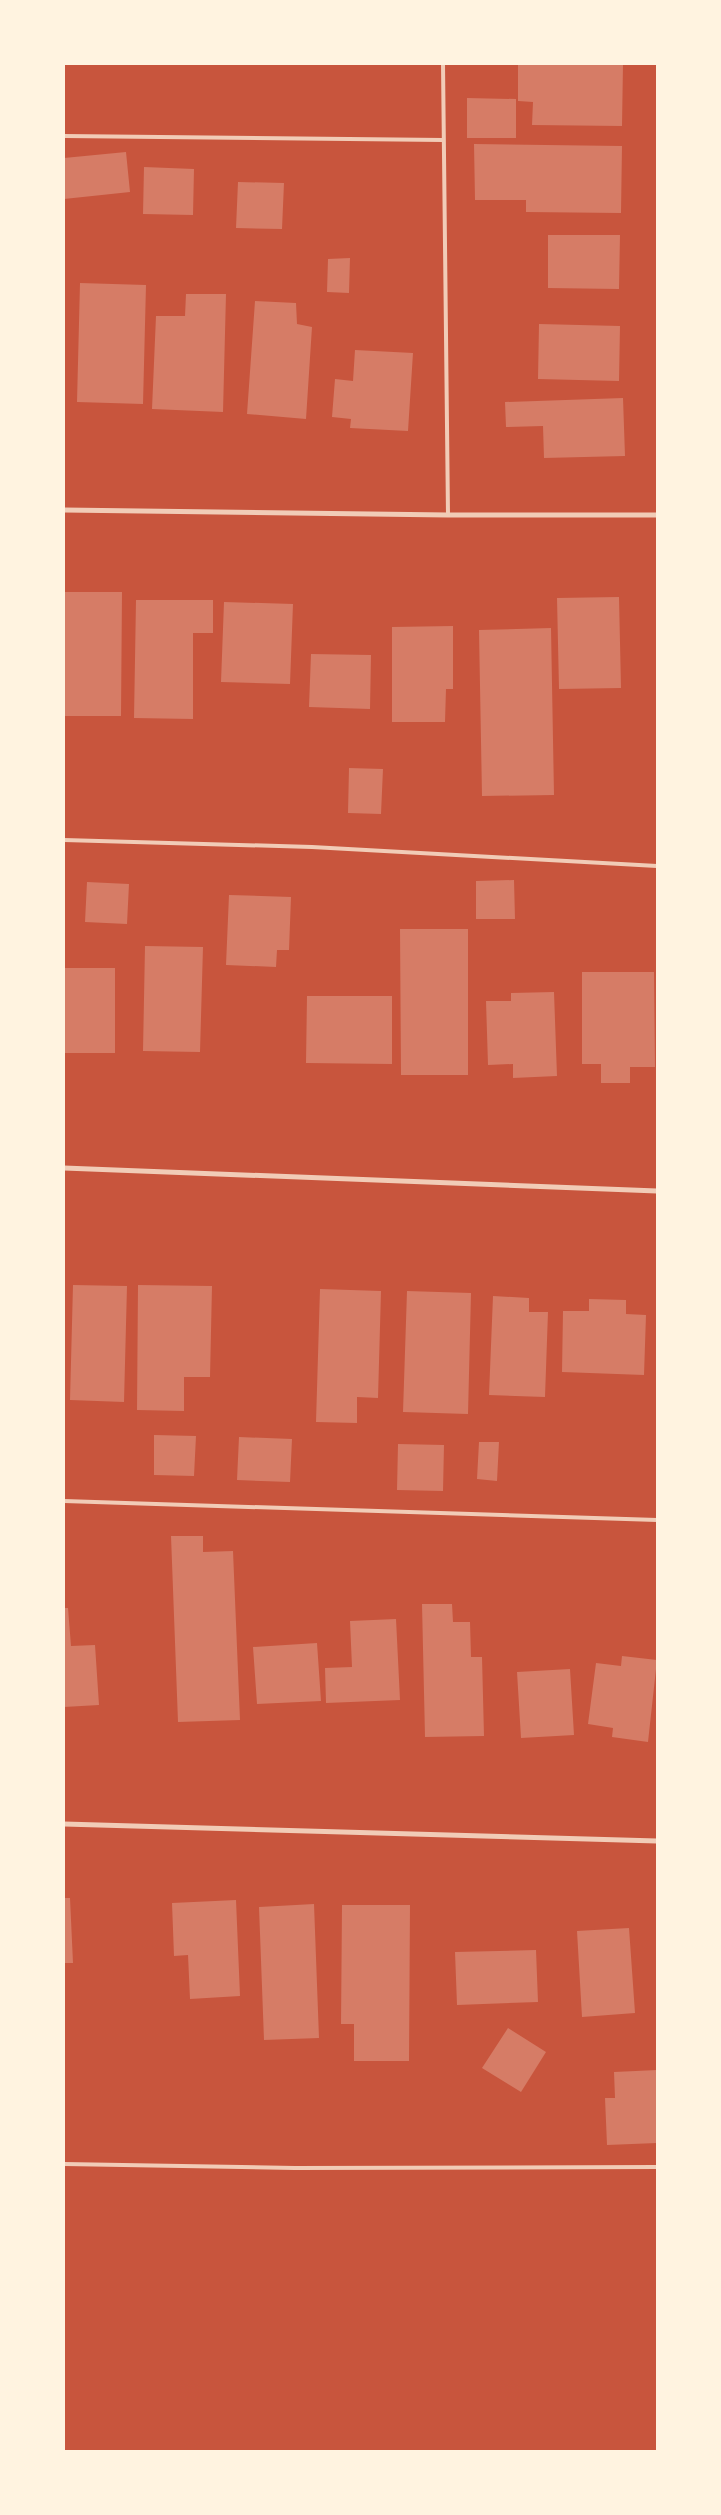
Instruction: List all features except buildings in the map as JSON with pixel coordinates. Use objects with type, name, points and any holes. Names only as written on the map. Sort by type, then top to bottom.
[{"type":"street","points":[[64,510],[448,515],[657,514]]},
{"type":"street","points":[[64,1168],[657,1191]]},
{"type":"street","points":[[64,1824],[657,1841]]},
{"type":"lane","points":[[442,64],[448,515]]},
{"type":"lane","points":[[64,136],[444,140]]},
{"type":"lane","points":[[64,840],[312,847],[657,866]]},
{"type":"lane","points":[[64,1501],[657,1520]]},
{"type":"lane","points":[[64,2164],[304,2168],[657,2167]]}]
